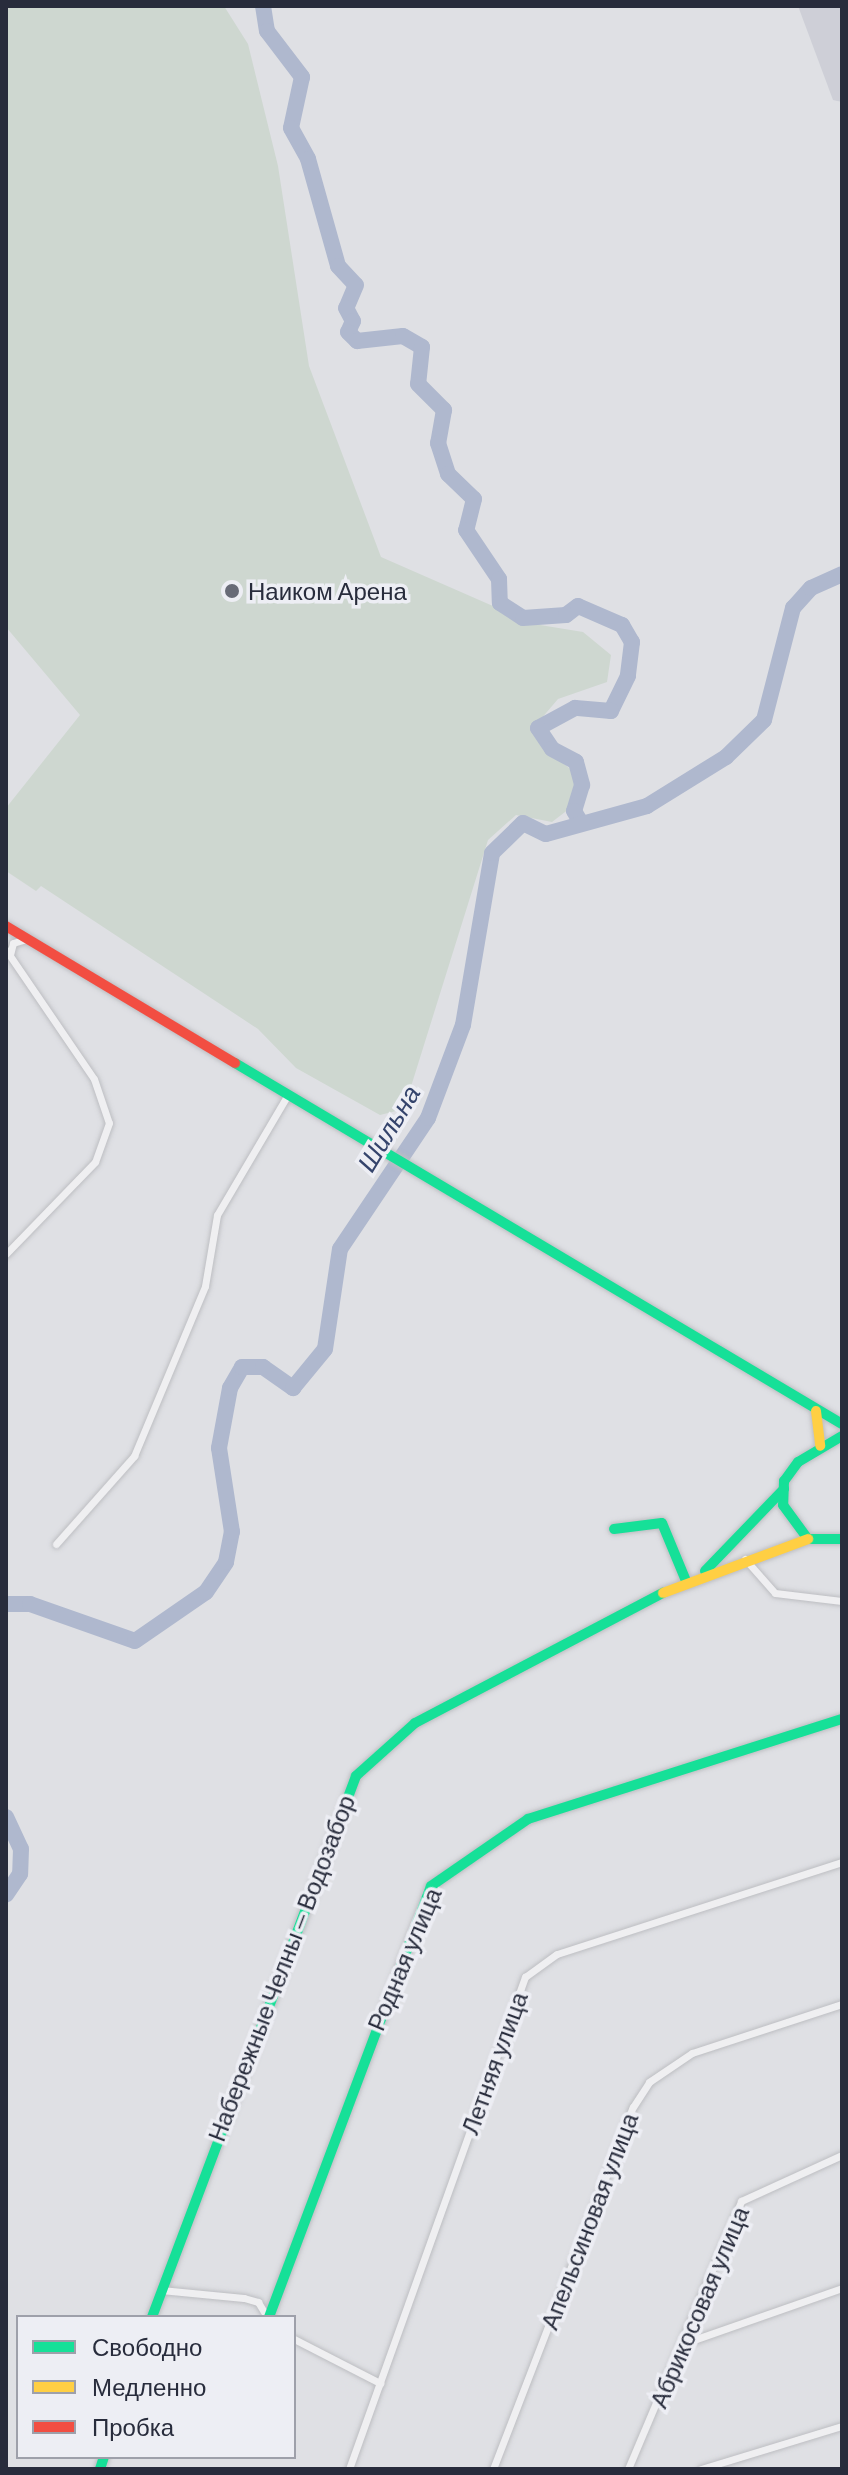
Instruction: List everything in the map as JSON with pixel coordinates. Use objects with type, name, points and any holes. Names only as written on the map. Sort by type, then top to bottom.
[{"type":"street","points":[[6,926],[842,1424]]},
{"type":"street","points":[[6,1254],[95,1162],[109,1123],[94,1079],[8,953],[13,943],[26,939]]},
{"type":"street","points":[[56,1544],[134,1456],[205,1286],[217,1215],[287,1096]]},
{"type":"street","points":[[816,1411],[820,1446]]},
{"type":"street","name":"Набережные Челны — Водозабор","points":[[704,1572],[784,1489],[798,1462],[820,1446],[842,1436]]},
{"type":"street","points":[[784,1489],[783,1505],[808,1539]]},
{"type":"street","points":[[614,1529],[662,1523],[686,1581]]},
{"type":"street","name":"Набережные Челны — Водозабор","points":[[153,2315],[356,1776],[415,1723],[704,1572],[808,1539],[842,1539]]},
{"type":"street","points":[[745,1559],[775,1593],[842,1601]]},
{"type":"street","name":"Родная улица","points":[[269,2315],[395,1972],[431,1886],[449,1867],[528,1819],[842,1719]]},
{"type":"street","name":"Летняя улица","points":[[349,2469],[525,1977],[557,1954],[842,1862]]},
{"type":"street","name":"Апельсиновая улица","points":[[493,2469],[633,2107],[649,2082],[692,2053],[842,2004]]},
{"type":"street","name":"Абрикосовая улица","points":[[628,2469],[685,2343],[741,2201],[842,2155]]},
{"type":"street","points":[[685,2343],[842,2288]]},
{"type":"street","points":[[161,2290],[244,2298],[258,2302],[267,2315]]},
{"type":"street","points":[[296,2340],[380,2383]]},
{"type":"street","points":[[701,2469],[842,2426]]},
{"type":"shaded area","name":"Наиком Арена","points":[[6,6],[224,6],[248,44],[278,166],[309,366],[381,557],[534,624],[583,632],[611,655],[607,682],[558,699],[535,726],[547,751],[577,774],[582,799],[552,822],[516,815],[488,840],[404,1109],[380,1115],[296,1068],[258,1029],[41,886],[36,891],[6,871],[6,808],[80,715],[6,627]]},
{"type":"shaded area","points":[[798,6],[842,6],[842,102],[833,100]]},
{"type":"waterway","points":[[263,6],[267,31],[302,77],[291,128],[308,159],[338,266],[356,285],[346,308],[353,321],[348,332],[357,341],[403,336],[422,347],[418,384],[444,410],[438,443],[448,474],[474,499],[466,530],[499,579],[500,603],[523,618],[566,615],[578,606],[622,625],[632,642],[628,676],[611,711],[575,708],[538,728],[552,749],[576,762],[582,785],[574,811],[580,821]]},
{"type":"waterway","name":"Шильна","points":[[6,1604],[30,1604],[135,1641],[206,1592],[226,1562],[232,1532],[219,1448],[230,1388],[242,1367],[263,1367],[293,1388],[325,1349],[340,1249],[428,1118],[463,1025],[492,853],[523,823],[546,834],[647,806],[726,757],[764,720],[793,608],[811,588],[842,574]]},
{"type":"waterway","name":"Шильна","points":[[6,1817],[21,1849],[20,1874],[6,1895]]},
{"type":"traffic: fast","points":[[235,1063],[842,1424]]},
{"type":"traffic: fast","points":[[842,1436],[798,1462],[784,1481],[783,1505],[808,1539],[842,1539]]},
{"type":"traffic: fast","points":[[705,1571],[784,1489]]},
{"type":"traffic: fast","points":[[614,1529],[662,1523],[686,1581]]},
{"type":"traffic: fast","points":[[153,2315],[356,1776],[415,1723],[663,1593]]},
{"type":"traffic: fast","points":[[270,2315],[431,1886],[528,1819],[842,1719]]},
{"type":"traffic: fast","points":[[100,2469],[103,2459]]},
{"type":"traffic: slow","points":[[816,1411],[820,1446]]},
{"type":"traffic: slow","points":[[663,1593],[808,1539]]},
{"type":"traffic: jam","points":[[6,926],[235,1063]]},
{"type":"place","name":"Наиком Арена","points":[[232,591]]}]
